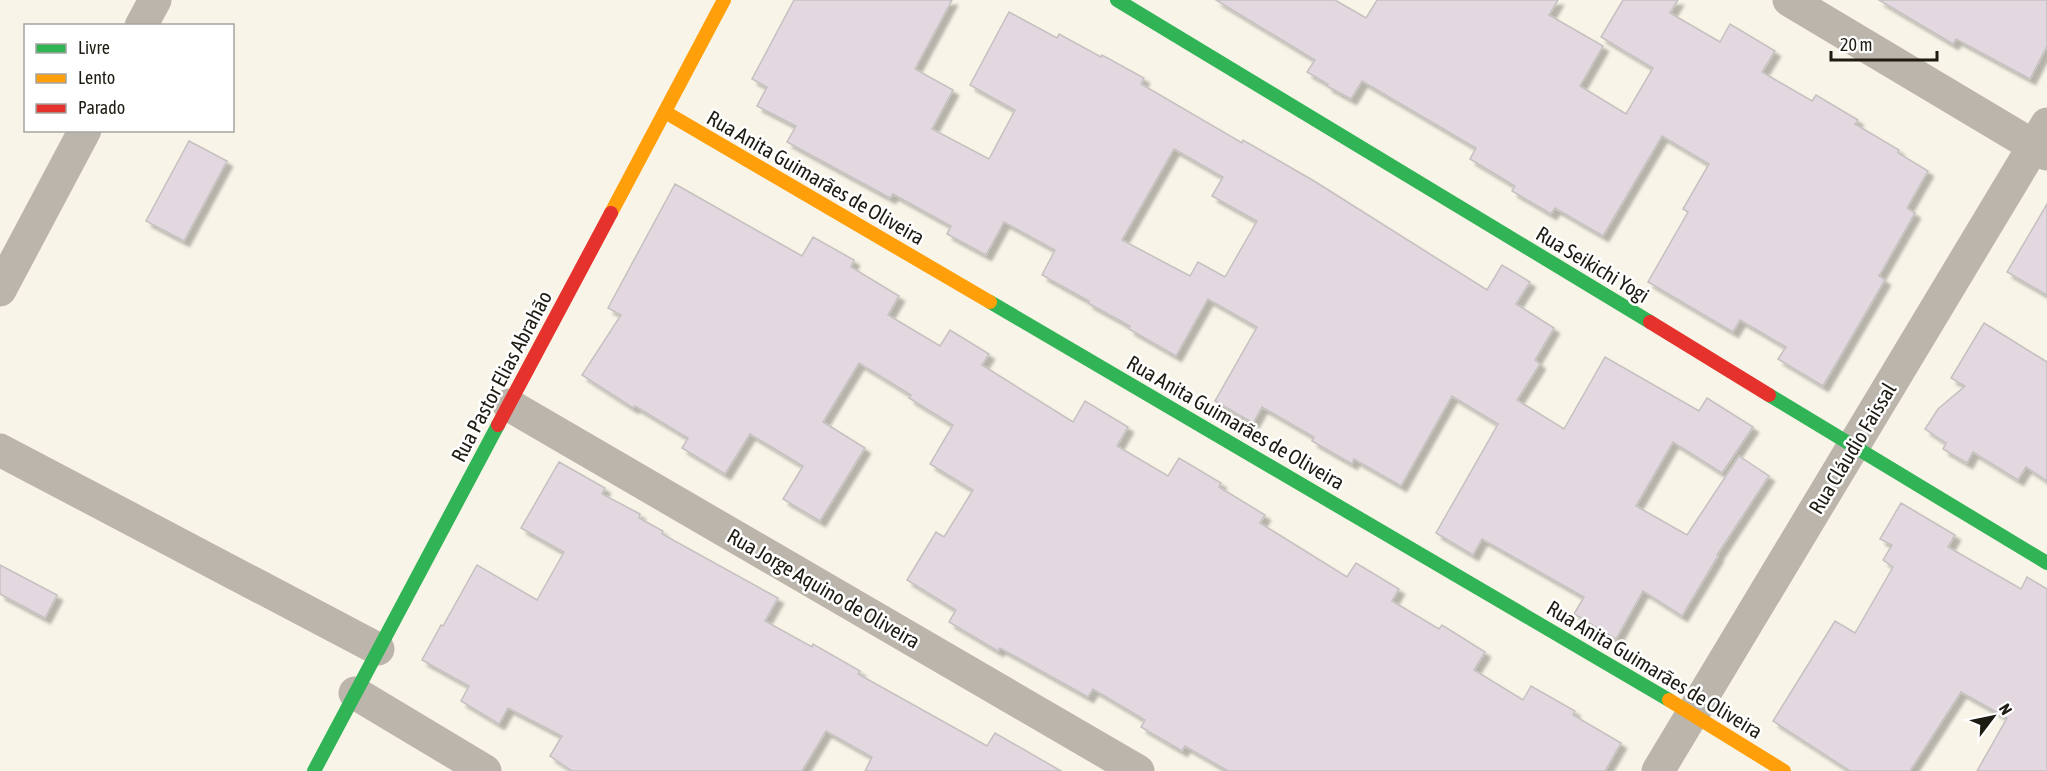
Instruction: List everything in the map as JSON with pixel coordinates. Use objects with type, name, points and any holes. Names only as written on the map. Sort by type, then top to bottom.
[{"type":"street","points":[[142,24],[155,0]]},
{"type":"street","name":"Rua Pastor Elias Abrahão","points":[[314,771],[724,0]]},
{"type":"street","name":"Rua Seikichi Yogi","points":[[1117,0],[2047,563]]},
{"type":"street","points":[[1789,0],[2043,142]]},
{"type":"street","name":"Rua Anita Guimarães de Oliveira","points":[[665,112],[1692,714],[1784,771]]},
{"type":"street","points":[[0,290],[84,132]]},
{"type":"street","name":"Rua Cláudio Faissal","points":[[1658,771],[1853,446],[2043,142]]},
{"type":"street","name":"Rua Jorge Aquino de Oliveira","points":[[509,405],[1138,771]]},
{"type":"street","points":[[0,450],[378,650]]},
{"type":"street","points":[[355,693],[485,771]]},
{"type":"building","points":[[794,0],[952,0],[915,69],[953,90],[932,129],[989,159],[1015,110],[970,85],[1009,12],[1057,38],[1059,34],[1144,78],[1141,84],[1242,143],[1243,140],[1314,181],[1487,290],[1502,265],[1530,282],[1516,304],[1554,328],[1535,360],[1540,364],[1517,400],[1564,429],[1605,357],[1699,411],[1707,398],[1753,427],[1722,473],[1673,442],[1636,506],[1687,535],[1739,456],[1769,476],[1717,555],[1682,616],[1643,591],[1616,639],[1574,614],[1584,597],[1482,539],[1473,555],[1436,533],[1498,424],[1452,396],[1401,486],[1354,459],[1352,464],[1312,441],[1314,437],[1262,407],[1253,423],[1215,401],[1257,327],[1208,299],[1176,356],[1129,329],[1130,326],[1088,303],[1089,301],[1042,275],[1055,250],[1004,222],[986,255],[947,234],[951,226],[893,194],[890,198],[787,142],[796,126],[757,106],[767,87],[752,79]],"holes":[[[1174,149],[1223,177],[1212,196],[1257,221],[1225,277],[1198,262],[1190,276],[1122,240]]]},
{"type":"building","points":[[1216,0],[1335,0],[1366,18],[1377,0],[1558,0],[1549,15],[1603,46],[1580,86],[1626,114],[1653,68],[1601,37],[1623,0],[1678,0],[1670,13],[1720,42],[1730,24],[1775,51],[1762,72],[1812,101],[1816,95],[1858,120],[1855,124],[1899,150],[1898,153],[1928,171],[1907,208],[1915,213],[1879,276],[1885,280],[1823,386],[1778,359],[1786,347],[1740,320],[1733,332],[1648,282],[1688,212],[1683,209],[1709,164],[1662,136],[1603,236],[1555,208],[1551,214],[1512,191],[1515,186],[1470,159],[1476,148],[1362,81],[1351,99],[1327,86],[1328,84],[1307,72],[1315,60]]},
{"type":"building","points":[[1879,0],[2047,0],[2047,46],[2030,79],[1956,39],[1953,44]]},
{"type":"building","points":[[189,141],[227,161],[184,241],[146,221]]},
{"type":"building","points":[[675,184],[802,256],[813,237],[854,260],[851,267],[899,296],[888,315],[940,346],[950,330],[989,354],[982,365],[1073,422],[1085,401],[1128,427],[1117,446],[1168,476],[1179,458],[1221,483],[1219,487],[1265,515],[1260,523],[1347,577],[1356,563],[1399,589],[1392,601],[1439,629],[1442,625],[1485,652],[1474,670],[1523,700],[1531,686],[1575,711],[1573,715],[1621,743],[1605,771],[1228,771],[1185,746],[1182,751],[1141,727],[1145,720],[1093,689],[1088,697],[1000,648],[998,651],[949,622],[956,610],[907,580],[936,532],[944,537],[973,490],[930,464],[953,425],[909,398],[911,395],[859,363],[823,422],[865,448],[820,521],[783,499],[803,466],[750,434],[725,474],[682,448],[688,438],[635,406],[633,408],[582,375],[621,315],[608,308]]},
{"type":"building","points":[[2047,204],[2047,295],[2007,272]]},
{"type":"building","points":[[1984,323],[2047,362],[2047,481],[2026,467],[2018,480],[1973,452],[1967,463],[1943,449],[1946,443],[1925,429],[1938,409],[1965,386],[1951,378]]},
{"type":"building","points":[[559,462],[605,488],[602,494],[640,514],[639,518],[663,531],[662,534],[778,598],[765,621],[812,647],[813,644],[860,671],[858,674],[987,746],[995,733],[1061,771],[865,771],[872,757],[826,731],[802,771],[572,771],[550,756],[562,736],[508,708],[499,724],[461,701],[469,686],[422,660],[477,565],[537,600],[564,552],[521,528]]},
{"type":"building","points":[[1901,503],[1955,535],[1948,547],[2021,589],[2027,577],[2047,589],[2047,771],[1977,771],[2007,718],[1961,692],[1910,771],[1850,771],[1773,721],[1835,621],[1855,633],[1893,567],[1883,560],[1892,545],[1880,539]]},
{"type":"building","points":[[0,565],[57,595],[45,618],[0,594]]},
{"type":"traffic: fast","points":[[1117,0],[1650,322]]},
{"type":"traffic: fast","points":[[990,302],[1669,700]]},
{"type":"traffic: fast","points":[[1769,395],[2047,563]]},
{"type":"traffic: fast","points":[[314,771],[498,425]]},
{"type":"traffic: slow","points":[[611,213],[724,0]]},
{"type":"traffic: slow","points":[[665,112],[990,302]]},
{"type":"traffic: slow","points":[[1669,700],[1784,771]]},
{"type":"traffic: jam","points":[[498,425],[611,213]]},
{"type":"traffic: jam","points":[[1650,322],[1769,395]]}]
